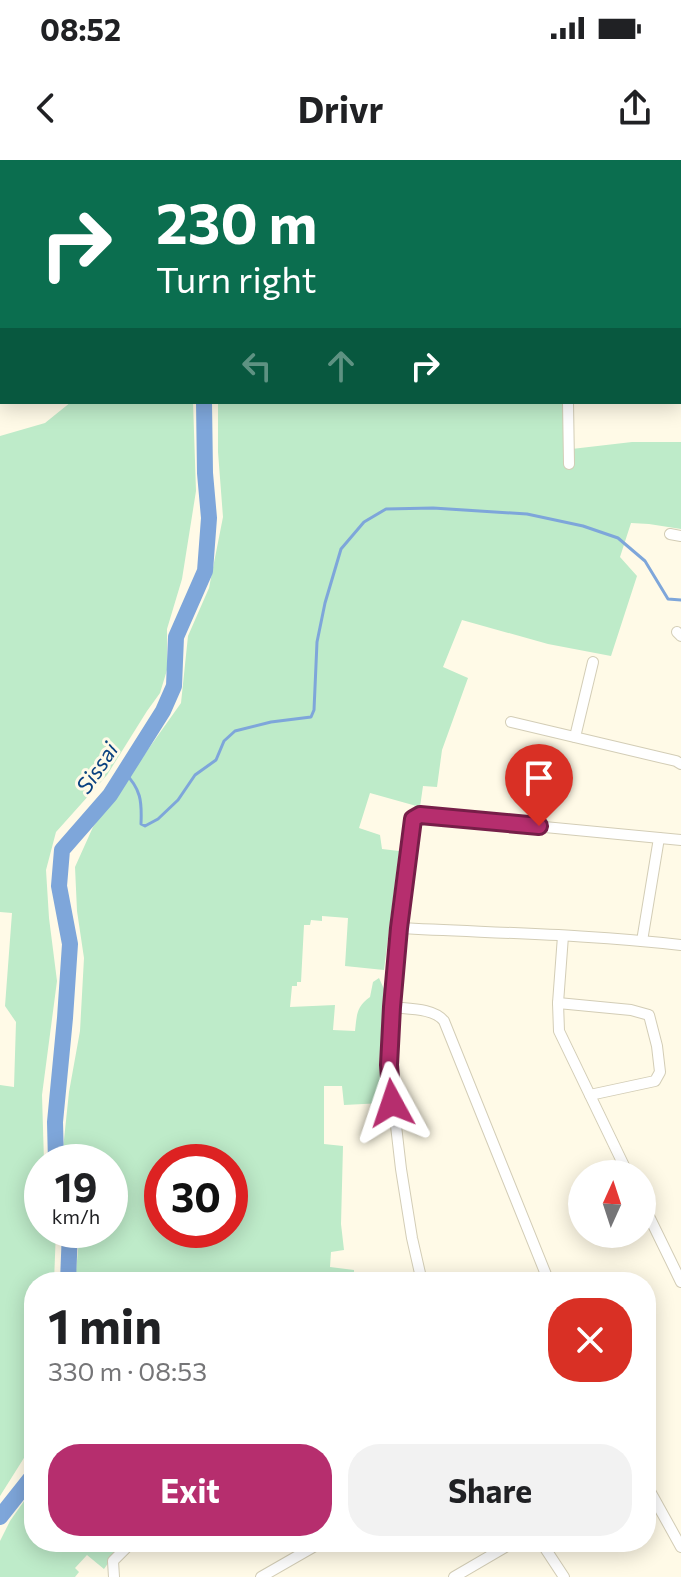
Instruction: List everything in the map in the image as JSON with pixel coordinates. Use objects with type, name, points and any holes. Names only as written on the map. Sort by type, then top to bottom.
[{"type":"street","points":[[568,404],[569,464]]},
{"type":"street","points":[[575,737],[593,662]]},
{"type":"street","points":[[511,722],[681,764]]},
{"type":"street","points":[[420,1272],[410,1224],[389,1065],[399,928],[411,824],[416,816],[436,816],[681,840]]},
{"type":"street","points":[[642,941],[659,838]]},
{"type":"street","points":[[399,928],[681,945]]},
{"type":"street","points":[[563,936],[559,1031],[621,1160]]},
{"type":"street","points":[[558,1003],[631,1010],[649,1015],[660,1067],[657,1079],[590,1095]]},
{"type":"street","points":[[392,1007],[435,1013],[442,1017],[545,1272]]},
{"type":"street","points":[[656,1231],[681,1282]]},
{"type":"street","points":[[656,1502],[681,1547]]},
{"type":"street","points":[[114,1577],[113,1561],[122,1552]]},
{"type":"street","points":[[261,1577],[305,1552]]},
{"type":"street","points":[[454,1577],[497,1552]]},
{"type":"street","points":[[548,1552],[564,1577]]},
{"type":"green space","points":[[69,404],[193,404],[196,491],[182,579],[167,629],[167,670],[160,693],[107,775],[56,832],[46,870],[57,981],[42,1095],[43,1144],[24,1144],[24,1248],[55,1248],[54,1272],[24,1272],[24,1458],[0,1496],[0,1085],[14,1087],[16,1022],[5,1006],[12,913],[0,912],[0,436],[45,423]]},
{"type":"green space","points":[[218,404],[564,404],[563,450],[632,442],[681,442],[681,529],[631,523],[620,557],[637,576],[611,656],[548,644],[462,620],[443,667],[468,678],[442,750],[437,787],[423,786],[420,807],[370,793],[359,828],[380,835],[382,849],[399,851],[384,970],[345,966],[348,918],[322,916],[322,921],[311,920],[310,925],[304,925],[301,982],[292,986],[290,1007],[335,1005],[333,1030],[355,1031],[358,1012],[370,997],[373,982],[379,978],[384,989],[380,1070],[383,1103],[344,1105],[342,1086],[324,1086],[324,1144],[343,1146],[341,1224],[344,1250],[331,1252],[330,1267],[354,1272],[76,1272],[78,1248],[128,1248],[128,1144],[64,1144],[80,1031],[84,958],[75,867],[93,827],[181,703],[188,636],[209,588],[223,517]]},
{"type":"green space","points":[[24,1501],[24,1552],[116,1552],[104,1569],[87,1555],[75,1568],[79,1572],[75,1577],[0,1577],[0,1541]]},
{"type":"waterway","name":"Sissai","points":[[56,1144],[70,944],[59,886],[62,850],[110,795],[163,711],[174,686],[176,637],[205,571],[209,518],[204,404]]},
{"type":"waterway","points":[[124,772],[137,790],[141,802],[141,824],[145,826],[158,819],[178,800],[195,775],[216,760],[224,741],[235,731],[311,717],[314,710],[317,642],[341,549],[364,522],[386,509],[433,508],[527,514],[583,526],[618,538],[645,561],[668,599],[681,600]]},
{"type":"waterway","name":"Sissai","points":[[68,1272],[69,1248]]},
{"type":"waterway","name":"Sissai","points":[[0,1517],[24,1487]]},
{"type":"route","points":[[392,1103],[389,1065],[392,1007],[413,819],[420,815],[539,826]]}]
